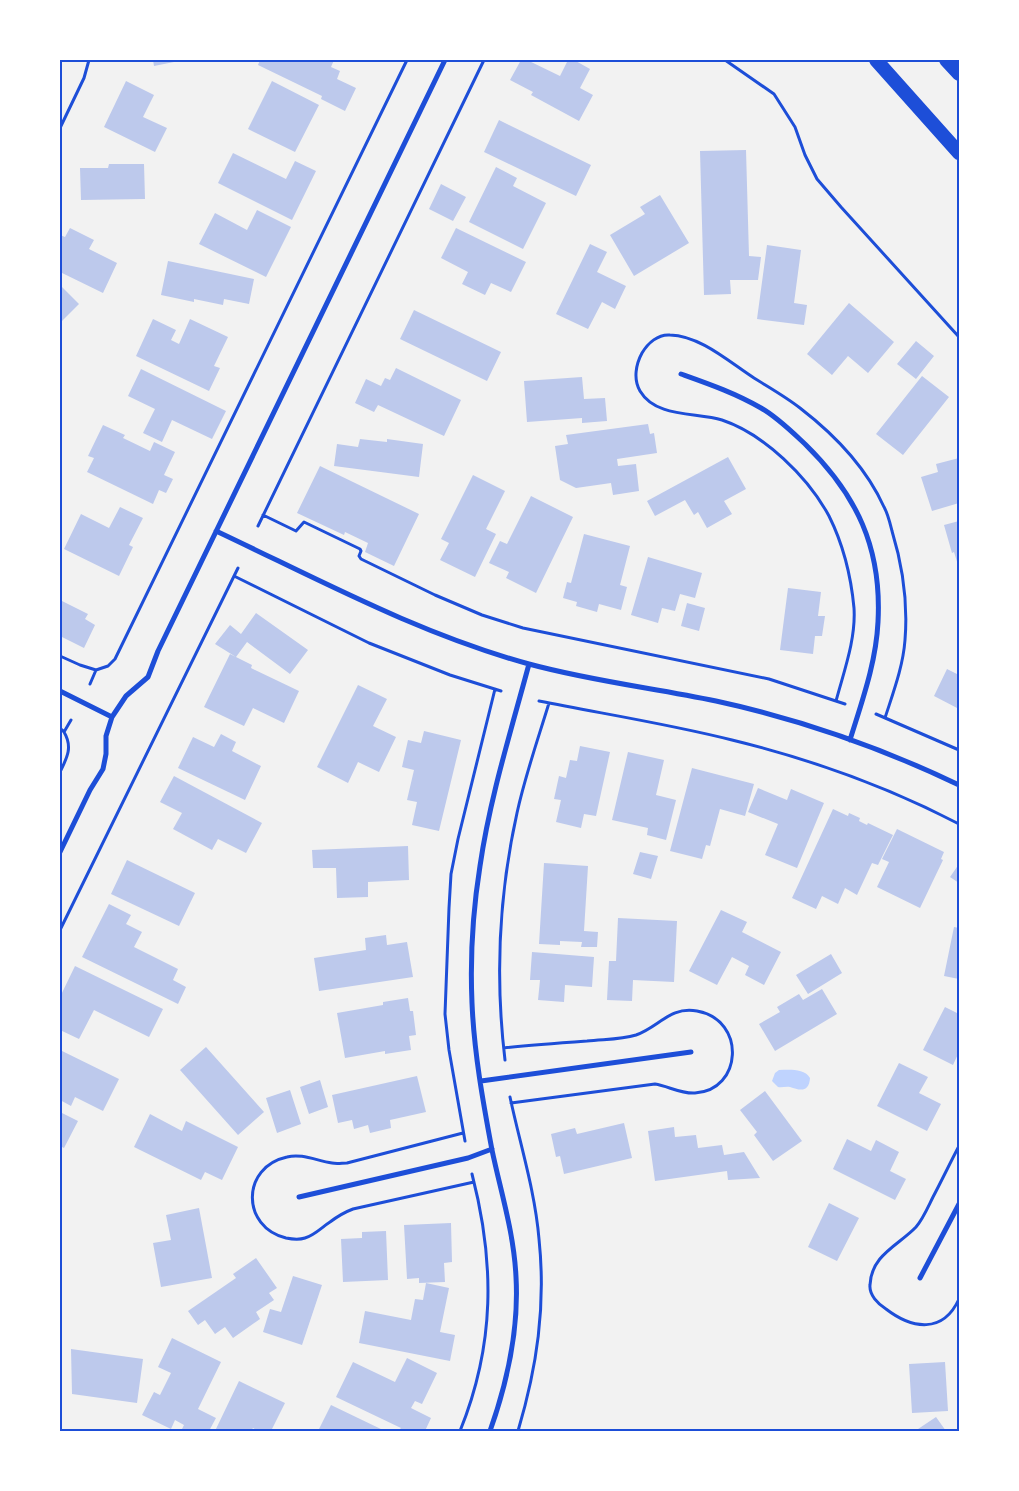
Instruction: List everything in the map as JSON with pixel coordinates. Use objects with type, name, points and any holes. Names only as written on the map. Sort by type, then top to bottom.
[{"type":"highway","points":[[876,60],[959,153]]},
{"type":"highway","points":[[946,60],[959,74]]},
{"type":"street","points":[[60,852],[90,790],[103,769],[106,754],[106,736],[112,717],[126,696],[142,683],[151,671],[158,651],[446,60]]},
{"type":"street","points":[[681,374],[729,391],[763,409],[789,428],[839,482],[859,514],[870,540],[877,568],[878,623],[875,651],[867,687],[850,740]]},
{"type":"street","points":[[216,531],[409,622],[468,644],[529,664],[762,712],[850,740],[959,785]]},
{"type":"street","points":[[490,1431],[509,1363],[515,1311],[516,1280],[510,1224],[492,1149],[481,1080],[472,1002],[473,943],[479,867],[496,788],[529,664]]},
{"type":"street","points":[[60,691],[112,717]]},
{"type":"street","points":[[481,1080],[691,1052]]},
{"type":"street","points":[[300,1197],[468,1158],[492,1149]]},
{"type":"street","points":[[920,1278],[959,1204]]},
{"type":"path","points":[[60,128],[84,78],[89,60]]},
{"type":"path","points":[[60,656],[80,666],[96,670],[108,666],[116,656],[406,60]]},
{"type":"path","points":[[258,526],[484,60]]},
{"type":"path","points":[[725,60],[774,94],[795,126],[805,156],[817,178],[840,207],[959,337]]},
{"type":"path","points":[[836,701],[850,653],[854,610],[847,562],[828,514],[800,476],[779,455],[744,430],[712,417],[666,410],[652,403],[641,393],[636,383],[636,368],[640,355],[647,345],[658,337],[668,334],[702,344],[790,400],[825,427],[850,454],[885,507],[896,543],[906,592],[905,642],[885,718]]},
{"type":"path","points":[[263,516],[296,531],[304,522],[360,549],[360,559],[435,595],[522,628],[769,679],[845,704]]},
{"type":"path","points":[[60,930],[238,568]]},
{"type":"path","points":[[234,576],[369,643],[450,675],[501,691]]},
{"type":"path","points":[[90,684],[96,670]]},
{"type":"path","points":[[539,701],[690,730],[764,748],[823,766],[859,780],[932,810],[959,824]]},
{"type":"path","points":[[505,1060],[499,976],[501,913],[517,812],[549,703]]},
{"type":"path","points":[[876,714],[959,750]]},
{"type":"path","points":[[64,732],[71,720]]},
{"type":"path","points":[[60,728],[64,732],[70,747],[60,772]]},
{"type":"path","points":[[460,1431],[474,1395],[486,1337],[487,1249],[472,1174]]},
{"type":"water","points":[[779,1070],[796,1070],[804,1073],[810,1078],[808,1086],[801,1090],[778,1087],[772,1081],[775,1073]]},
{"type":"building","points":[[153,60],[174,60],[174,62],[154,66]]},
{"type":"building","points":[[260,60],[334,60],[331,67],[340,71],[337,79],[356,88],[345,111],[321,99],[322,96],[258,65]]},
{"type":"building","points":[[521,60],[527,60],[560,76],[568,60],[574,60],[590,69],[580,88],[593,95],[579,121],[531,95],[533,92],[510,80]]},
{"type":"building","points":[[126,81],[154,95],[143,117],[167,128],[155,152],[104,127]]},
{"type":"building","points":[[272,81],[319,105],[295,152],[248,129]]},
{"type":"building","points":[[499,120],[591,165],[576,196],[484,152]]},
{"type":"building","points":[[746,150],[749,256],[761,257],[758,280],[730,280],[731,294],[704,295],[700,151]]},
{"type":"building","points":[[233,153],[286,179],[295,161],[316,171],[292,220],[218,183]]},
{"type":"building","points":[[109,164],[144,164],[145,199],[81,200],[80,168],[108,168]]},
{"type":"building","points":[[496,167],[517,178],[513,186],[546,203],[523,249],[469,222]]},
{"type":"building","points":[[441,184],[466,197],[453,221],[429,209]]},
{"type":"building","points":[[660,195],[689,243],[634,276],[610,235],[645,214],[640,207]]},
{"type":"building","points":[[257,210],[291,227],[266,277],[199,244],[215,213],[247,230]]},
{"type":"building","points":[[70,228],[94,240],[89,249],[117,263],[103,293],[60,272],[60,235],[65,237]]},
{"type":"building","points":[[456,228],[526,262],[511,292],[491,283],[485,295],[462,284],[468,272],[441,258]]},
{"type":"building","points":[[590,244],[607,252],[597,272],[626,286],[615,309],[602,302],[588,329],[556,314]]},
{"type":"building","points":[[767,245],[801,250],[794,303],[807,305],[804,325],[757,319]]},
{"type":"building","points":[[168,261],[254,279],[249,304],[224,299],[223,305],[194,299],[194,302],[161,295]]},
{"type":"building","points":[[62,287],[79,304],[60,323],[60,289]]},
{"type":"building","points":[[849,303],[894,342],[868,373],[848,356],[832,375],[807,354]]},
{"type":"building","points":[[414,310],[501,352],[487,381],[400,339]]},
{"type":"building","points":[[153,319],[176,330],[171,340],[179,344],[190,319],[228,337],[214,366],[220,368],[209,391],[136,356]]},
{"type":"building","points":[[916,341],[934,356],[916,379],[897,364]]},
{"type":"building","points":[[396,368],[461,400],[444,436],[378,405],[374,412],[355,403],[366,379],[381,386],[385,378],[390,380]]},
{"type":"building","points":[[141,369],[226,411],[212,439],[172,420],[162,442],[143,433],[155,409],[128,396]]},
{"type":"building","points":[[922,376],[949,397],[903,455],[876,434]]},
{"type":"building","points":[[582,377],[584,399],[605,398],[607,421],[582,423],[582,418],[527,422],[524,381]]},
{"type":"building","points":[[648,424],[650,434],[654,433],[657,453],[617,459],[618,466],[636,464],[639,491],[613,495],[611,483],[576,488],[560,480],[555,446],[568,444],[566,435]]},
{"type":"building","points":[[103,425],[125,435],[123,438],[150,451],[154,442],[175,452],[164,475],[173,479],[166,493],[159,490],[153,504],[87,472],[94,458],[88,456]]},
{"type":"building","points":[[360,439],[387,442],[387,439],[423,444],[419,477],[334,466],[337,444],[358,447]]},
{"type":"building","points":[[728,457],[746,489],[724,501],[732,514],[707,528],[698,512],[694,515],[685,500],[655,516],[647,501]]},
{"type":"building","points":[[959,458],[959,503],[932,511],[921,477],[938,472],[936,464]]},
{"type":"building","points":[[320,466],[419,514],[394,566],[365,552],[368,543],[345,532],[344,535],[297,513]]},
{"type":"building","points":[[473,475],[505,491],[486,529],[496,534],[475,577],[440,560],[449,543],[441,539]]},
{"type":"building","points":[[531,496],[573,517],[536,593],[506,578],[509,572],[489,563],[500,541],[507,544]]},
{"type":"building","points":[[120,507],[143,518],[129,545],[133,547],[119,576],[64,549],[81,514],[109,528]]},
{"type":"building","points":[[959,521],[959,568],[954,552],[952,553],[944,525]]},
{"type":"building","points":[[584,534],[630,546],[620,585],[627,587],[621,610],[599,604],[597,612],[576,606],[577,602],[563,598],[567,582],[571,583]]},
{"type":"building","points":[[648,557],[702,573],[695,598],[680,594],[675,611],[662,608],[658,623],[631,615]]},
{"type":"building","points":[[788,588],[821,592],[818,616],[825,616],[822,636],[815,636],[813,654],[780,650]]},
{"type":"building","points":[[60,600],[88,614],[85,619],[95,625],[84,648],[60,636]]},
{"type":"building","points":[[687,603],[705,608],[699,631],[681,626]]},
{"type":"building","points":[[256,613],[308,650],[290,674],[247,642],[236,657],[215,644],[230,625],[241,634]]},
{"type":"building","points":[[230,654],[252,665],[251,668],[299,691],[284,723],[253,708],[244,726],[204,707]]},
{"type":"building","points":[[947,669],[959,675],[959,709],[934,696]]},
{"type":"building","points":[[358,685],[387,699],[373,726],[396,737],[379,772],[358,762],[348,783],[317,767]]},
{"type":"building","points":[[424,731],[461,740],[439,831],[412,825],[417,802],[407,800],[414,770],[402,767],[408,740],[421,743]]},
{"type":"building","points":[[221,734],[236,742],[232,751],[261,766],[245,800],[178,768],[193,737],[214,747]]},
{"type":"building","points":[[580,746],[610,752],[596,816],[584,814],[581,828],[556,822],[561,800],[554,799],[559,776],[566,778],[570,760],[577,761]]},
{"type":"building","points":[[628,752],[664,760],[656,795],[676,800],[666,840],[647,835],[648,828],[612,820]]},
{"type":"building","points":[[692,768],[754,784],[745,816],[720,809],[710,846],[706,845],[702,859],[670,851]]},
{"type":"building","points":[[174,776],[262,823],[246,853],[218,839],[212,850],[173,829],[182,813],[160,802]]},
{"type":"building","points":[[758,788],[787,800],[791,789],[824,803],[797,868],[765,855],[778,824],[748,812]]},
{"type":"building","points":[[833,809],[848,816],[849,813],[860,818],[859,821],[867,825],[868,823],[893,835],[878,865],[872,863],[857,895],[845,888],[838,904],[822,896],[816,909],[792,898]]},
{"type":"building","points":[[897,829],[944,852],[941,859],[943,860],[920,908],[877,887],[889,862],[882,859]]},
{"type":"building","points":[[408,846],[409,880],[368,882],[368,897],[337,898],[336,868],[313,868],[312,850]]},
{"type":"building","points":[[640,852],[658,856],[651,879],[633,874]]},
{"type":"building","points":[[127,860],[195,893],[179,926],[111,894]]},
{"type":"building","points":[[544,863],[588,866],[584,931],[598,932],[597,947],[581,947],[582,942],[560,941],[560,945],[539,944]]},
{"type":"building","points":[[959,864],[959,883],[950,877]]},
{"type":"building","points":[[109,904],[131,915],[126,924],[142,932],[134,947],[178,969],[173,980],[186,987],[178,1004],[82,957]]},
{"type":"building","points":[[721,910],[747,922],[742,932],[781,952],[764,985],[745,975],[749,966],[732,957],[717,985],[689,971]]},
{"type":"building","points":[[618,918],[677,921],[674,982],[633,980],[632,1001],[607,1000],[609,961],[616,961]]},
{"type":"building","points":[[954,927],[959,928],[959,979],[944,976]]},
{"type":"building","points":[[386,935],[387,945],[407,942],[413,977],[319,991],[314,958],[366,950],[365,938]]},
{"type":"building","points":[[532,952],[594,957],[592,987],[565,985],[564,1002],[538,1000],[540,980],[530,980]]},
{"type":"building","points":[[831,954],[842,973],[808,994],[796,975]]},
{"type":"building","points":[[75,966],[163,1009],[149,1037],[94,1010],[79,1039],[60,1030],[60,997]]},
{"type":"building","points":[[822,989],[837,1014],[775,1051],[759,1024],[780,1012],[777,1007],[799,994],[803,1000]]},
{"type":"building","points":[[408,998],[410,1011],[413,1011],[416,1035],[409,1036],[411,1050],[385,1054],[385,1051],[345,1058],[337,1013],[383,1005],[383,1002]]},
{"type":"building","points":[[945,1007],[959,1014],[959,1052],[953,1065],[923,1050]]},
{"type":"building","points":[[206,1047],[264,1112],[238,1135],[180,1070]]},
{"type":"building","points":[[60,1050],[119,1079],[103,1111],[75,1097],[71,1106],[60,1100]]},
{"type":"building","points":[[899,1063],[928,1077],[919,1093],[941,1104],[927,1131],[877,1106]]},
{"type":"building","points":[[417,1076],[426,1112],[390,1120],[391,1128],[370,1133],[368,1125],[354,1129],[352,1120],[338,1123],[332,1095]]},
{"type":"building","points":[[320,1080],[328,1107],[309,1114],[300,1087]]},
{"type":"building","points":[[290,1090],[301,1124],[277,1133],[266,1098]]},
{"type":"building","points":[[765,1091],[802,1141],[773,1161],[754,1135],[757,1132],[740,1110]]},
{"type":"building","points":[[60,1112],[78,1121],[64,1148],[60,1146]]},
{"type":"building","points":[[150,1114],[182,1131],[186,1121],[238,1147],[222,1180],[205,1172],[201,1180],[134,1147]]},
{"type":"building","points":[[624,1123],[632,1158],[564,1174],[560,1156],[556,1157],[551,1134],[575,1128],[577,1134]]},
{"type":"building","points":[[674,1127],[675,1137],[696,1135],[698,1148],[722,1145],[724,1155],[744,1152],[760,1178],[728,1180],[727,1171],[655,1181],[648,1131]]},
{"type":"building","points":[[847,1139],[871,1151],[876,1140],[899,1152],[890,1171],[906,1179],[895,1200],[833,1169]]},
{"type":"building","points":[[829,1203],[859,1218],[837,1261],[808,1247]]},
{"type":"building","points":[[199,1208],[212,1278],[161,1287],[153,1243],[171,1240],[166,1215]]},
{"type":"building","points":[[451,1223],[452,1262],[444,1263],[445,1282],[419,1283],[419,1278],[407,1279],[404,1225]]},
{"type":"building","points":[[386,1231],[388,1280],[343,1282],[341,1239],[362,1238],[362,1232]]},
{"type":"building","points":[[256,1258],[277,1288],[269,1293],[274,1300],[256,1312],[260,1319],[233,1338],[225,1327],[215,1334],[205,1320],[198,1325],[188,1311],[236,1278],[233,1274]]},
{"type":"building","points":[[293,1276],[322,1285],[302,1345],[263,1332],[270,1309],[281,1312]]},
{"type":"building","points":[[426,1283],[449,1288],[440,1332],[455,1335],[450,1361],[359,1343],[365,1311],[411,1320],[415,1299],[423,1300]]},
{"type":"building","points":[[172,1338],[221,1362],[198,1409],[216,1418],[209,1431],[181,1431],[184,1425],[175,1420],[171,1429],[142,1415],[154,1392],[160,1395],[171,1373],[158,1367]]},
{"type":"building","points":[[71,1349],[143,1359],[137,1403],[72,1394]]},
{"type":"building","points":[[407,1358],[437,1373],[422,1404],[415,1401],[411,1408],[431,1418],[425,1431],[401,1431],[399,1430],[401,1428],[336,1397],[353,1362],[395,1382]]},
{"type":"building","points":[[945,1362],[948,1411],[912,1413],[909,1364]]},
{"type":"building","points":[[239,1381],[285,1403],[271,1431],[258,1431],[253,1428],[251,1431],[215,1431]]},
{"type":"building","points":[[331,1405],[385,1431],[318,1431]]},
{"type":"building","points":[[936,1417],[946,1431],[919,1431],[918,1429]]}]
